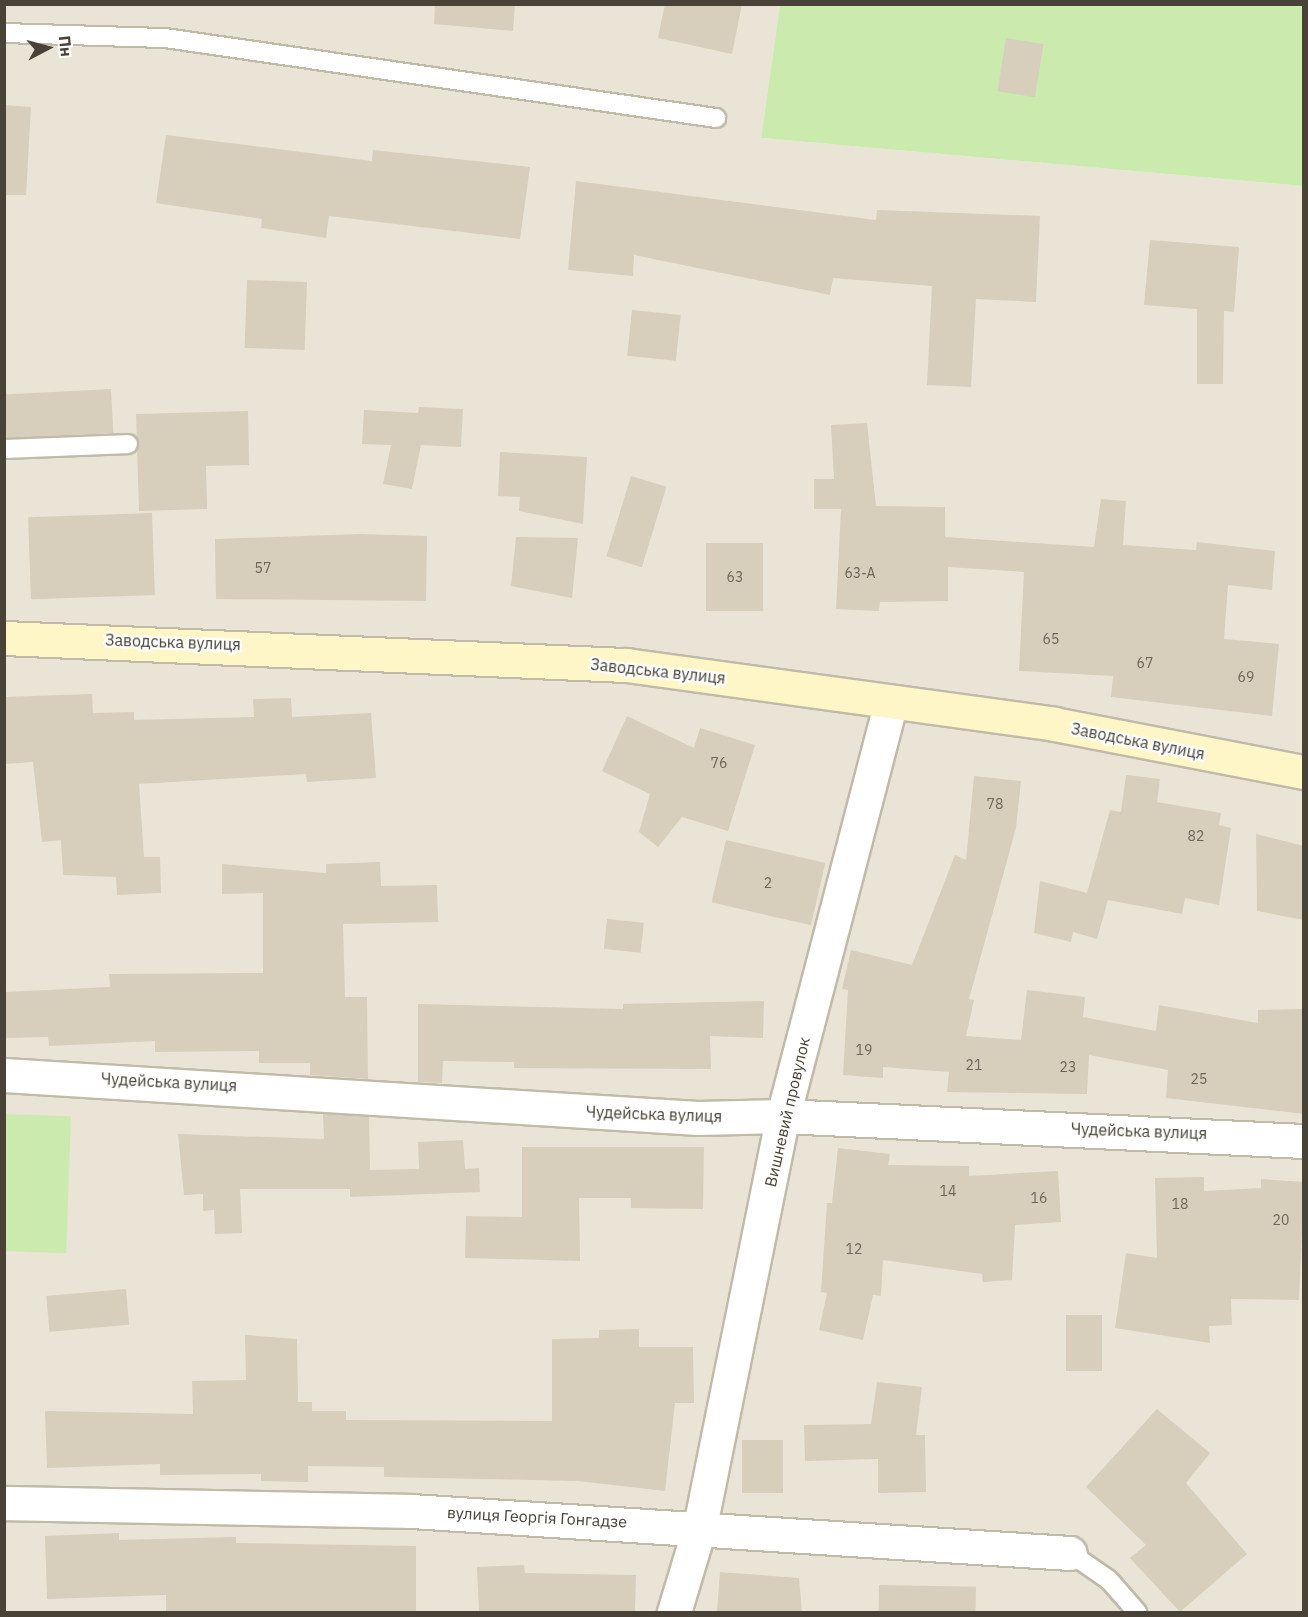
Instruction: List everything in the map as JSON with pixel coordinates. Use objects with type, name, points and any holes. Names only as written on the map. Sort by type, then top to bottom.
[{"type":"main road","name":"Заводська вулиця","points":[[4,638],[626,665],[1054,724],[1304,772]]},
{"type":"street","name":"Вишневий провулок","points":[[674,1612],[700,1526],[783,1116],[891,702]]},
{"type":"street","name":"Чудейська вулиця","points":[[4,1075],[698,1118],[783,1116],[1304,1141]]},
{"type":"street","name":"вулиця Георгія Гонгадзе","points":[[4,1503],[411,1511],[700,1526],[1070,1553]]},
{"type":"lane","points":[[4,33],[165,38],[716,118]]},
{"type":"lane","points":[[4,449],[128,444]]},
{"type":"lane","points":[[1070,1553],[1109,1580],[1137,1612]]},
{"type":"shaded area","points":[[5,5],[780,5],[761,138],[1303,186],[1303,1612],[5,1612]]},
{"type":"green space","points":[[780,5],[1303,5],[1303,186],[761,138]]},
{"type":"green space","points":[[5,1114],[71,1116],[66,1253],[4,1251]]},
{"type":"building","points":[[435,4],[515,4],[513,31],[434,24]]},
{"type":"building","points":[[665,4],[742,4],[732,54],[658,38]]},
{"type":"building","points":[[1006,38],[1044,44],[1035,97],[998,91]]},
{"type":"building","points":[[4,105],[31,107],[26,195],[4,195]]},
{"type":"building","points":[[166,135],[372,161],[373,150],[530,167],[520,239],[329,216],[326,238],[261,228],[262,219],[156,203]]},
{"type":"building","points":[[576,181],[876,220],[877,210],[1040,216],[1036,302],[976,299],[971,387],[927,385],[932,286],[833,278],[830,295],[634,255],[633,276],[568,270]]},
{"type":"building","points":[[1150,240],[1239,247],[1234,312],[1224,311],[1223,384],[1197,384],[1197,309],[1144,305]]},
{"type":"building","points":[[247,280],[307,282],[305,350],[245,348]]},
{"type":"building","points":[[632,310],[681,315],[676,361],[627,356]]},
{"type":"building","points":[[111,389],[113,433],[6,439],[4,395]]},
{"type":"building","points":[[419,407],[463,409],[461,447],[421,445],[412,489],[383,484],[391,445],[362,444],[364,410],[418,413]]},
{"type":"building","points":[[248,411],[249,465],[206,466],[207,509],[139,511],[136,414]]},
{"type":"building","points":[[867,423],[876,506],[945,507],[945,537],[1094,547],[1101,499],[1126,501],[1123,545],[1196,550],[1197,542],[1275,551],[1272,590],[1228,585],[1224,639],[1279,644],[1272,716],[1111,697],[1113,676],[1019,671],[1024,572],[948,567],[948,601],[880,602],[879,611],[836,609],[841,509],[814,509],[814,479],[834,479],[831,425]]},
{"type":"building","points":[[500,452],[587,457],[583,524],[519,511],[520,497],[498,496]]},
{"type":"building","points":[[631,476],[666,487],[642,567],[606,556]]},
{"type":"building","points":[[152,513],[155,595],[31,599],[28,517]]},
{"type":"building","points":[[359,534],[427,536],[426,601],[216,599],[215,539]]},
{"type":"building","points":[[516,537],[578,538],[572,598],[511,586]]},
{"type":"building","points":[[706,543],[763,543],[763,611],[706,611]]},
{"type":"building","points":[[92,694],[93,713],[134,712],[134,720],[254,717],[253,699],[291,698],[292,717],[371,713],[376,778],[307,782],[306,774],[139,784],[144,857],[160,857],[161,893],[117,895],[116,877],[63,875],[61,840],[42,842],[33,762],[4,764],[4,697]]},
{"type":"building","points":[[627,716],[694,748],[700,728],[755,745],[728,831],[682,817],[658,847],[639,832],[650,794],[602,771]]},
{"type":"building","points":[[1126,775],[1160,779],[1157,802],[1221,813],[1219,825],[1231,828],[1219,905],[1185,898],[1182,914],[1108,900],[1097,939],[1073,932],[1071,942],[1034,933],[1040,881],[1087,893],[1110,810],[1121,812]]},
{"type":"building","points":[[974,776],[1021,781],[1016,828],[969,999],[974,1000],[966,1036],[1021,1040],[1027,990],[1085,997],[1083,1017],[1156,1031],[1159,1005],[1258,1023],[1258,1010],[1304,1009],[1304,1114],[1166,1098],[1168,1070],[1089,1055],[1087,1094],[947,1092],[949,1072],[883,1067],[883,1078],[843,1075],[848,990],[842,989],[851,950],[912,965],[955,855],[966,860]]},
{"type":"building","points":[[1256,834],[1304,846],[1304,920],[1257,911]]},
{"type":"building","points":[[726,840],[825,863],[811,925],[712,902]]},
{"type":"building","points":[[380,862],[381,886],[437,885],[438,922],[343,924],[345,997],[367,997],[368,1079],[310,1075],[310,1063],[259,1063],[259,1051],[155,1052],[155,1041],[49,1046],[48,1037],[4,1038],[4,992],[110,987],[109,974],[263,973],[263,893],[222,894],[222,864],[326,873],[326,864]]},
{"type":"building","points":[[607,919],[644,923],[641,953],[604,949]]},
{"type":"building","points":[[764,1001],[763,1038],[710,1036],[711,1069],[514,1068],[514,1062],[443,1061],[442,1083],[418,1082],[418,1004],[623,1009],[623,1004]]},
{"type":"building","points":[[323,1114],[369,1116],[370,1170],[419,1169],[418,1142],[463,1140],[465,1169],[479,1168],[480,1192],[350,1197],[350,1189],[240,1189],[242,1233],[215,1234],[214,1210],[203,1211],[203,1194],[184,1195],[178,1134],[324,1139]]},
{"type":"building","points":[[522,1147],[704,1147],[703,1209],[631,1208],[631,1198],[579,1198],[580,1261],[465,1258],[466,1216],[522,1217]]},
{"type":"building","points":[[838,1148],[890,1154],[888,1165],[969,1166],[969,1176],[1058,1171],[1061,1222],[1015,1225],[1012,1280],[983,1282],[982,1274],[883,1260],[881,1296],[873,1295],[863,1340],[819,1330],[827,1293],[821,1292],[827,1203],[832,1203]]},
{"type":"building","points":[[1204,1177],[1204,1191],[1261,1188],[1261,1179],[1304,1182],[1299,1300],[1231,1299],[1232,1325],[1209,1326],[1210,1343],[1115,1328],[1126,1253],[1157,1258],[1155,1178]]},
{"type":"building","points":[[126,1289],[129,1325],[49,1332],[46,1296]]},
{"type":"building","points":[[1066,1315],[1102,1315],[1102,1371],[1066,1371]]},
{"type":"building","points":[[639,1329],[639,1347],[693,1347],[694,1403],[675,1403],[665,1491],[578,1481],[384,1477],[384,1467],[308,1466],[308,1482],[261,1481],[261,1474],[160,1475],[160,1464],[47,1468],[45,1411],[193,1414],[192,1381],[246,1380],[245,1335],[297,1339],[298,1402],[312,1402],[312,1411],[346,1411],[346,1420],[552,1421],[552,1339],[599,1338],[599,1330]]},
{"type":"building","points":[[877,1382],[922,1387],[916,1435],[925,1435],[926,1492],[878,1493],[878,1459],[805,1461],[804,1425],[871,1424]]},
{"type":"building","points":[[1157,1409],[1210,1453],[1186,1483],[1247,1554],[1180,1612],[1130,1558],[1146,1545],[1086,1487]]},
{"type":"building","points":[[742,1440],[783,1440],[783,1493],[742,1493]]},
{"type":"building","points":[[119,1533],[119,1540],[236,1537],[236,1543],[416,1546],[416,1612],[166,1611],[166,1595],[47,1599],[45,1536]]},
{"type":"building","points":[[524,1565],[525,1573],[636,1575],[635,1612],[479,1612],[477,1567]]},
{"type":"building","points":[[720,1572],[799,1578],[802,1612],[717,1612]]},
{"type":"building","points":[[879,1585],[976,1587],[976,1612],[879,1612]]}]
